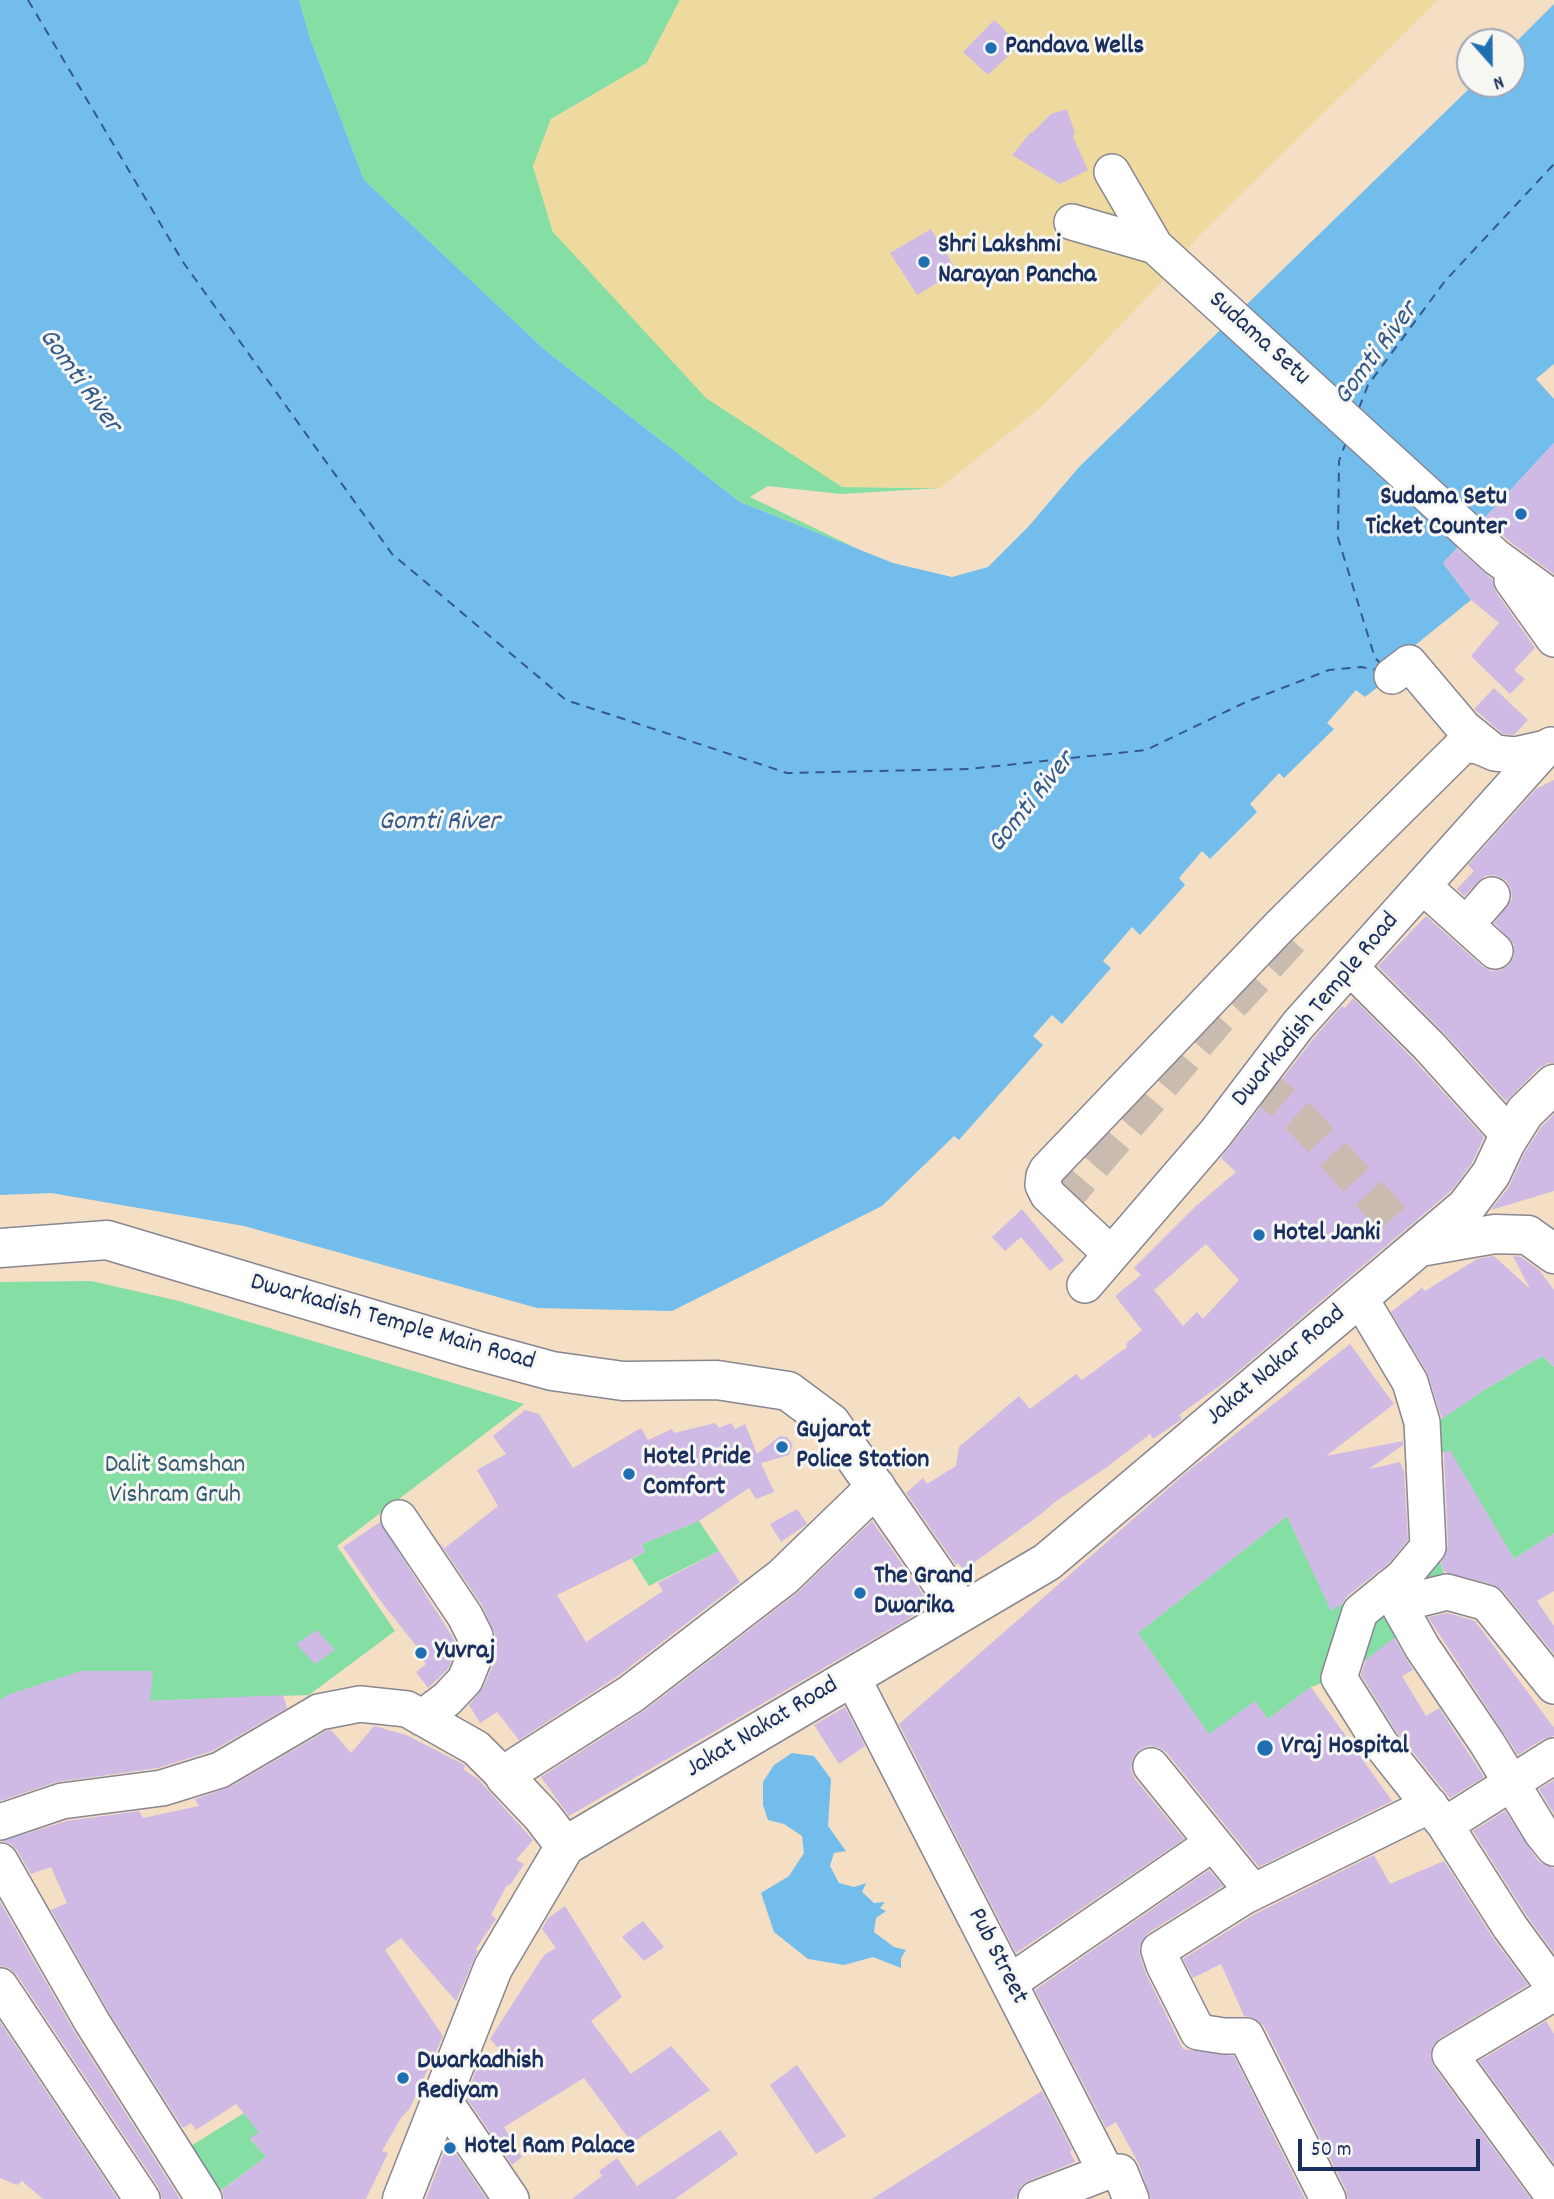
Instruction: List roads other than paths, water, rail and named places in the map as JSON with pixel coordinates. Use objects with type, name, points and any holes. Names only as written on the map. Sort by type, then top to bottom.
[{"type":"main road","name":"Jakat Nakar Road","points":[[962,1612],[1046,1562],[1466,1208],[1491,1174],[1525,1112],[1554,1084]]},
{"type":"main road","points":[[1419,1248],[1495,1234],[1528,1235],[1554,1254]]},
{"type":"main road","name":"Dwarkadish Temple Main Road","points":[[0,1248],[107,1240],[552,1371],[623,1381],[717,1380],[788,1391],[831,1423],[876,1487]]},
{"type":"main road","points":[[402,2199],[493,1968],[565,1846],[542,1816],[505,1777],[631,1694],[783,1577],[876,1487],[962,1612]]},
{"type":"main road","name":"Jakat Nakat Road","points":[[565,1846],[962,1612]]},
{"type":"street","points":[[1112,172],[1165,256]]},
{"type":"street","points":[[1072,222],[1165,256]]},
{"type":"street","name":"Sudama Setu","points":[[1165,256],[1496,557]]},
{"type":"street","points":[[1496,557],[1554,599]]},
{"type":"street","points":[[1496,557],[1554,639]]},
{"type":"street","points":[[1392,676],[1409,663],[1464,728],[1495,754]]},
{"type":"street","points":[[1111,1254],[1048,1195],[1043,1185],[1047,1170],[1279,927],[1462,746],[1476,745],[1495,754],[1515,755],[1551,738]]},
{"type":"street","name":"Dwarkadish Temple Road","points":[[1084,1285],[1214,1134],[1298,1025],[1551,738]]},
{"type":"street","points":[[1423,886],[1495,951]]},
{"type":"street","points":[[1466,925],[1492,895]]},
{"type":"street","points":[[1350,967],[1429,1046],[1510,1136]]},
{"type":"street","points":[[1360,1298],[1410,1382],[1422,1422],[1428,1547],[1403,1577],[1360,1612],[1339,1678],[1380,1743],[1437,1815],[1510,1927],[1554,1987]]},
{"type":"street","points":[[399,1518],[465,1616],[475,1636],[476,1653],[465,1680],[447,1699],[422,1718]]},
{"type":"street","points":[[1389,1588],[1415,1600],[1447,1592],[1487,1603],[1554,1685]]},
{"type":"street","points":[[1389,1588],[1422,1647],[1554,1848]]},
{"type":"street","name":"Pub Street","points":[[852,1677],[1105,2172]]},
{"type":"street","points":[[0,1822],[62,1801],[162,1788],[220,1770],[320,1712],[360,1704],[407,1709],[476,1748],[505,1777]]},
{"type":"street","points":[[1328,2199],[1246,2036],[1198,2032],[1159,1950],[1253,1892],[1511,1782],[1554,1756]]},
{"type":"street","points":[[1151,1766],[1253,1892]]},
{"type":"street","points":[[1009,1983],[1213,1843]]},
{"type":"street","points":[[0,1861],[92,2022],[204,2199]]},
{"type":"street","points":[[0,1986],[11,2025],[142,2199]]},
{"type":"street","points":[[1554,1993],[1450,2055],[1554,2197]]},
{"type":"street","points":[[443,2099],[511,2199]]},
{"type":"street","points":[[1036,2199],[1105,2172],[1120,2172],[1131,2199]]},
{"type":"water","name":"Gomti River","points":[[0,0],[299,0],[310,38],[364,180],[545,350],[740,502],[893,563],[952,577],[988,567],[1028,527],[1080,466],[1460,98],[1526,98],[1526,32],[1554,4],[1554,364],[1536,379],[1554,399],[1554,443],[1443,563],[1471,600],[1403,655],[1392,676],[1365,697],[1356,690],[1327,723],[1334,729],[1284,778],[1279,773],[1250,804],[1257,812],[1210,859],[1202,851],[1179,878],[1185,885],[1140,935],[1132,927],[1103,961],[1111,968],[1062,1024],[1052,1015],[1033,1036],[1043,1045],[959,1140],[954,1136],[882,1206],[672,1311],[537,1308],[244,1226],[51,1193],[0,1195]]},
{"type":"water","points":[[792,1753],[814,1756],[831,1779],[828,1826],[846,1851],[834,1853],[830,1866],[839,1883],[854,1887],[866,1883],[862,1892],[874,1903],[885,1902],[880,1908],[886,1911],[876,1918],[874,1932],[894,1947],[906,1950],[901,1958],[901,1968],[873,1957],[844,1965],[808,1959],[774,1932],[761,1893],[789,1876],[804,1853],[802,1836],[784,1824],[768,1820],[763,1805],[763,1782],[774,1765]]},
{"type":"tunnel","points":[[1059,1205],[1217,1020],[1301,928]]},
{"type":"tunnel","points":[[1257,1080],[1302,1120],[1419,1248]]},
{"type":"place","name":"Pandava Wells","points":[[991,48]]},
{"type":"place","name":"Shri Lakshmi Narayan Pancha","points":[[924,262]]},
{"type":"place","name":"Sudama Setu Ticket Counter","points":[[1521,514]]},
{"type":"place","name":"Hotel Janki","points":[[1259,1235]]},
{"type":"place","name":"Gujarat Police Station","points":[[782,1447]]},
{"type":"place","name":"Hotel Pride Comfort","points":[[629,1474]]},
{"type":"place","name":"The Grand Dwarika","points":[[860,1593]]},
{"type":"place","name":"Yuvraj","points":[[421,1653]]},
{"type":"place","name":"Vraj Hospital","points":[[1265,1748]]},
{"type":"place","name":"Dwarkadhish Rediyam","points":[[403,2078]]},
{"type":"place","name":"Hotel Ram Palace","points":[[450,2148]]},
{"type":"park label","name":"Dalit Samshan Vishram Gruh","points":[[175,1482]]}]
